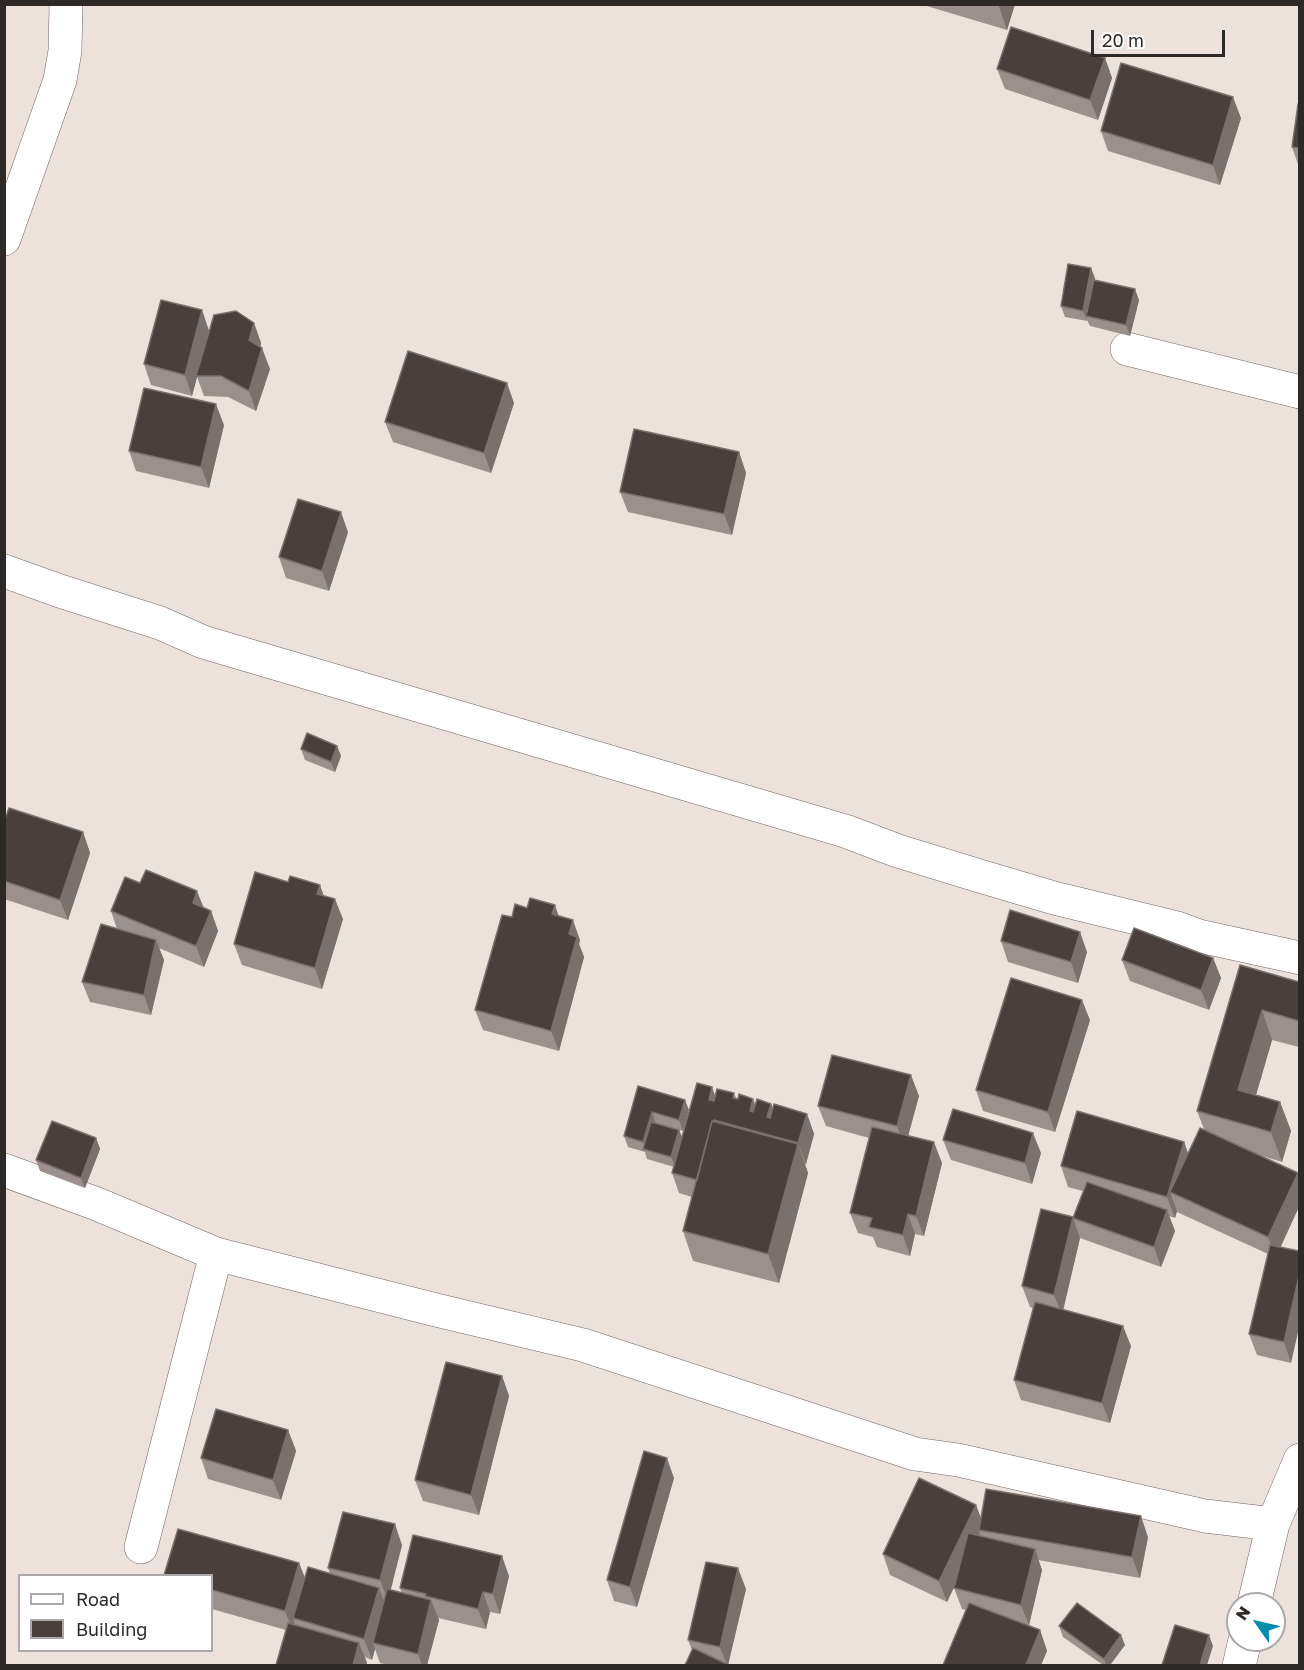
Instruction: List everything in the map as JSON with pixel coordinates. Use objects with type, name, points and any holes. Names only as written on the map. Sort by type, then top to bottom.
[{"type":"street","points":[[4,239],[60,80],[65,51],[66,4]]},
{"type":"street","points":[[1127,349],[1299,393]]},
{"type":"street","points":[[4,571],[160,623],[203,642],[845,831],[898,851],[983,878],[1177,928],[1199,936],[1299,958]]},
{"type":"street","points":[[4,1170],[97,1204],[216,1254],[583,1345],[915,1454],[958,1460],[1204,1516],[1274,1524]]},
{"type":"street","points":[[141,1547],[216,1254]]},
{"type":"street","points":[[1257,1592],[1274,1524],[1299,1460]]},
{"type":"building","points":[[1011,27],[1105,58],[1090,100],[997,69]]},
{"type":"building","points":[[1121,63],[1233,97],[1213,165],[1101,131]]},
{"type":"building","points":[[1299,105],[1299,148],[1292,147]]},
{"type":"building","points":[[1068,264],[1091,268],[1083,311],[1061,306]]},
{"type":"building","points":[[1094,280],[1135,289],[1126,325],[1086,316]]},
{"type":"building","points":[[161,300],[202,310],[185,375],[144,364]]},
{"type":"building","points":[[236,311],[254,323],[249,340],[262,348],[249,391],[221,376],[196,376],[214,315]]},
{"type":"building","points":[[408,351],[507,383],[484,453],[385,422]]},
{"type":"building","points":[[144,388],[216,404],[201,467],[129,451]]},
{"type":"building","points":[[634,429],[739,452],[724,514],[620,492]]},
{"type":"building","points":[[298,499],[341,512],[322,571],[279,557]]},
{"type":"building","points":[[307,733],[337,746],[331,762],[301,749]]},
{"type":"building","points":[[9,808],[83,832],[60,900],[4,881],[4,822]]},
{"type":"building","points":[[146,870],[197,891],[193,903],[211,911],[196,946],[111,911],[125,877],[140,883]]},
{"type":"building","points":[[255,872],[288,882],[290,876],[320,885],[317,894],[335,899],[315,968],[234,944]]},
{"type":"building","points":[[530,898],[555,905],[552,914],[573,920],[569,934],[577,937],[551,1031],[475,1010],[502,915],[512,917],[515,904],[527,908]]},
{"type":"building","points":[[1010,910],[1080,932],[1071,962],[1001,941]]},
{"type":"building","points":[[101,924],[156,940],[144,995],[82,982]]},
{"type":"building","points":[[1134,928],[1213,958],[1201,990],[1122,960]]},
{"type":"building","points":[[1240,965],[1299,982],[1299,1021],[1262,1010],[1238,1090],[1280,1102],[1271,1132],[1197,1111]]},
{"type":"building","points":[[1011,978],[1082,1000],[1048,1112],[976,1090]]},
{"type":"building","points":[[832,1055],[911,1075],[897,1126],[818,1106]]},
{"type":"building","points":[[697,1083],[712,1087],[709,1100],[714,1101],[717,1089],[734,1093],[733,1098],[738,1099],[739,1094],[753,1099],[750,1111],[753,1112],[757,1099],[771,1104],[767,1117],[770,1118],[774,1104],[807,1114],[798,1143],[714,1120],[697,1180],[672,1173]]},
{"type":"building","points":[[638,1086],[685,1100],[679,1120],[652,1112],[643,1142],[624,1136]]},
{"type":"building","points":[[953,1109],[1033,1133],[1025,1163],[943,1140]]},
{"type":"building","points":[[1077,1111],[1184,1142],[1167,1197],[1061,1166]]},
{"type":"building","points":[[52,1121],[96,1138],[81,1178],[36,1160]]},
{"type":"building","points":[[712,1121],[798,1144],[768,1254],[683,1231]]},
{"type":"building","points":[[651,1122],[679,1130],[671,1157],[643,1149]]},
{"type":"building","points":[[872,1127],[934,1142],[916,1216],[908,1214],[903,1235],[869,1227],[872,1218],[850,1213]]},
{"type":"building","points":[[1200,1128],[1298,1173],[1268,1237],[1170,1192]]},
{"type":"building","points":[[1087,1182],[1167,1210],[1154,1247],[1073,1218]]},
{"type":"building","points":[[1041,1209],[1073,1217],[1054,1295],[1022,1286]]},
{"type":"building","points":[[1270,1245],[1299,1251],[1299,1276],[1284,1342],[1249,1334]]},
{"type":"building","points":[[1035,1302],[1123,1326],[1102,1403],[1014,1380]]},
{"type":"building","points":[[446,1362],[502,1376],[471,1495],[415,1480]]},
{"type":"building","points":[[216,1409],[288,1430],[273,1480],[201,1458]]},
{"type":"building","points":[[644,1451],[667,1458],[630,1587],[607,1580]]},
{"type":"building","points":[[919,1478],[976,1505],[939,1581],[883,1554]]},
{"type":"building","points":[[986,1489],[1141,1516],[1132,1557],[979,1530]]},
{"type":"building","points":[[343,1512],[395,1524],[380,1580],[328,1568]]},
{"type":"building","points":[[178,1529],[299,1563],[285,1611],[213,1590],[213,1574],[164,1574]]},
{"type":"building","points":[[968,1533],[1035,1549],[1021,1605],[954,1588]]},
{"type":"building","points":[[413,1535],[502,1556],[493,1594],[483,1592],[478,1609],[400,1588]]},
{"type":"building","points":[[706,1562],[738,1568],[720,1647],[688,1640]]},
{"type":"building","points":[[308,1567],[379,1588],[364,1639],[293,1618]]},
{"type":"building","points":[[387,1589],[431,1600],[418,1654],[373,1643]]},
{"type":"building","points":[[969,1603],[1040,1630],[1026,1665],[943,1665]]},
{"type":"building","points":[[1077,1603],[1121,1635],[1104,1659],[1059,1626]]},
{"type":"building","points":[[288,1623],[359,1643],[353,1665],[276,1665]]},
{"type":"building","points":[[1175,1625],[1209,1635],[1200,1665],[1162,1665]]},
{"type":"building","points":[[693,1648],[729,1665],[685,1665]]}]
